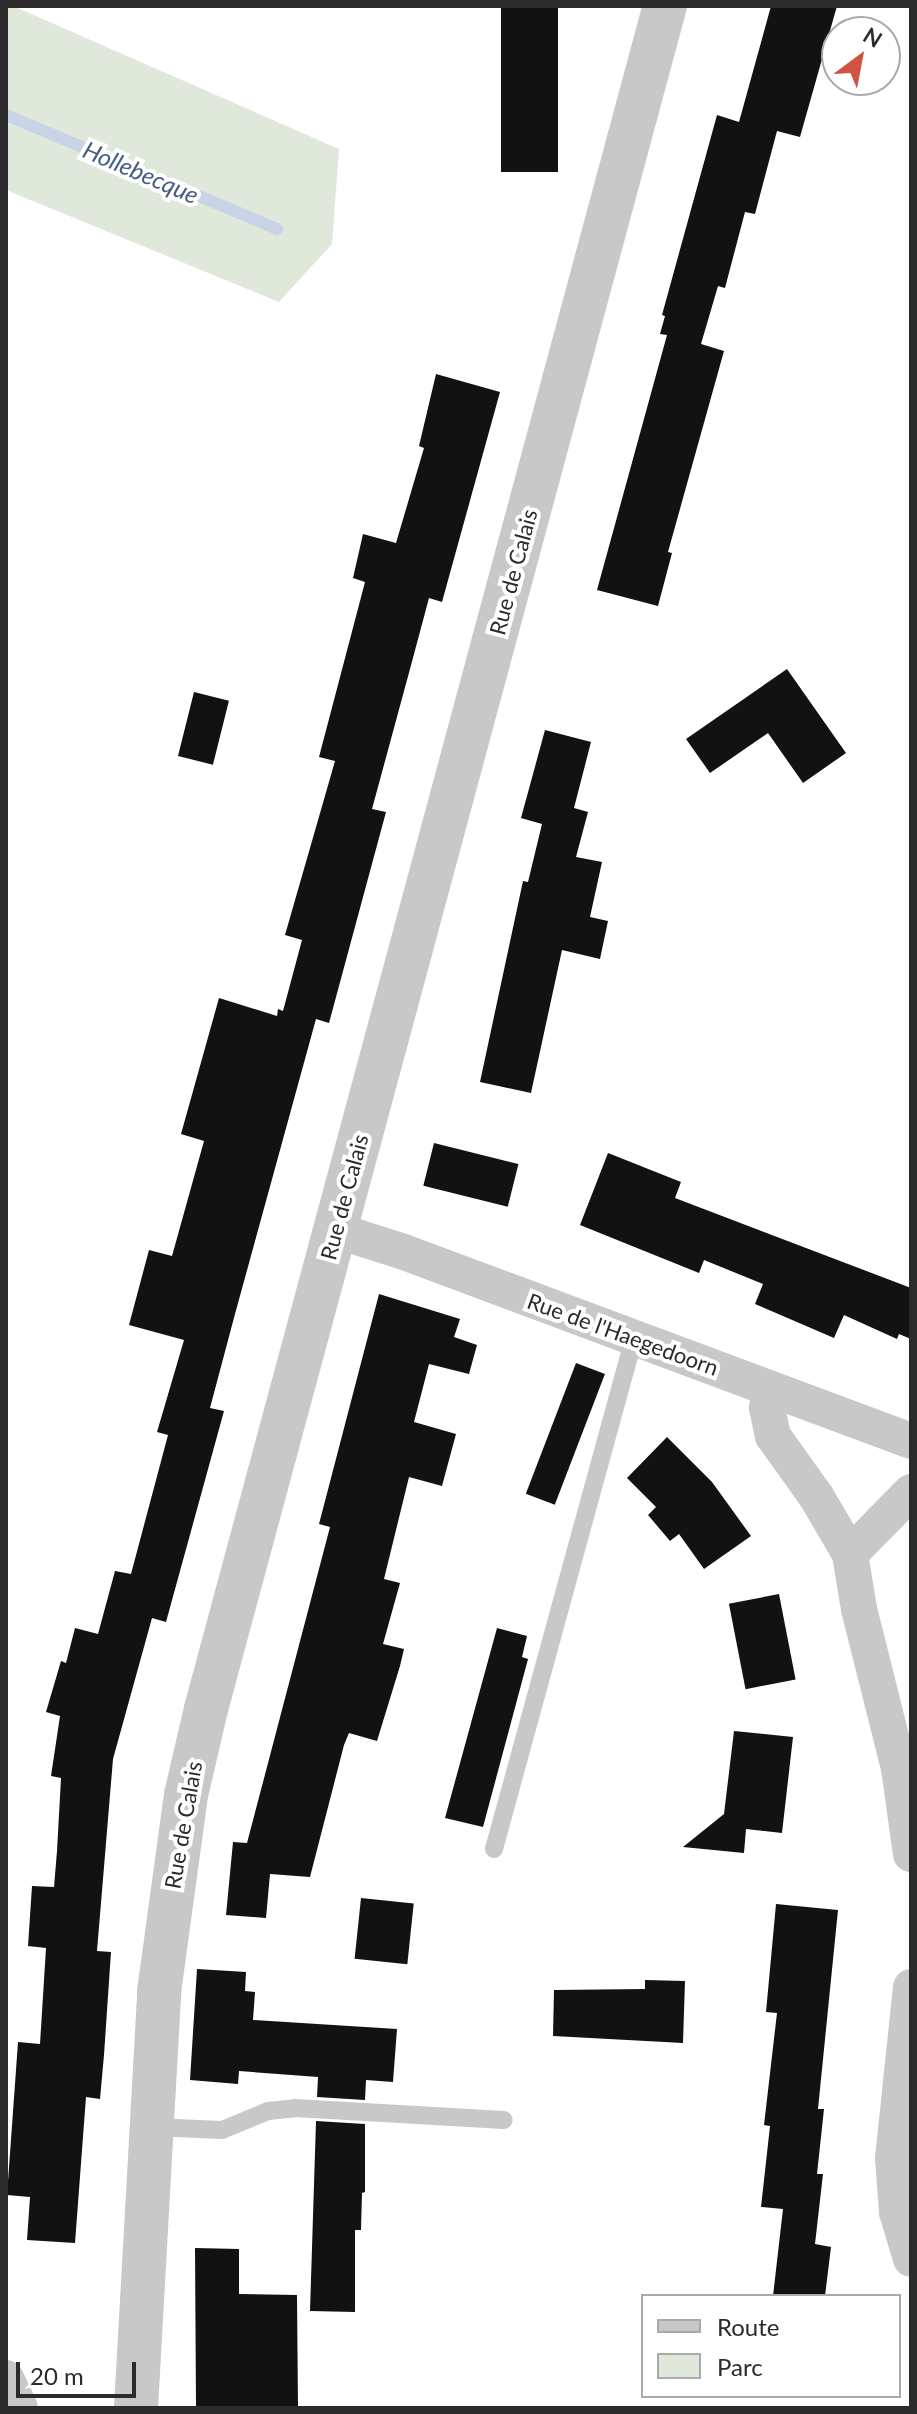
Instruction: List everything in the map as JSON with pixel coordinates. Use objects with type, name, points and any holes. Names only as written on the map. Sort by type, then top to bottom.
[{"type":"street","name":"Rue de Calais","points":[[136,2408],[162,1953],[186,1795],[665,6]]},
{"type":"street","name":"Rue de l'Haegedoorn","points":[[335,1230],[381,1243],[911,1441]]},
{"type":"street","points":[[771,1390],[767,1408],[773,1436],[816,1496],[850,1554],[859,1609],[899,1768],[911,1854]]},
{"type":"street","points":[[850,1554],[911,1492]]},
{"type":"street","points":[[911,1987],[893,2158],[897,2212],[911,2259]]},
{"type":"street","points":[[6,2378],[20,2408]]},
{"type":"lane","points":[[494,1849],[634,1338]]},
{"type":"lane","points":[[150,2127],[222,2130],[268,2111],[295,2108],[504,2120]]},
{"type":"green space","points":[[6,6],[13,6],[339,149],[332,244],[279,302],[6,190]]},
{"type":"building","points":[[501,6],[558,6],[558,172],[501,172]]},
{"type":"building","points":[[771,6],[837,6],[834,16],[821,16],[821,63],[800,137],[777,131],[755,214],[745,212],[725,288],[718,286],[701,344],[724,351],[668,552],[672,553],[658,606],[597,590],[667,335],[660,334],[665,316],[662,315],[717,115],[739,122]]},
{"type":"building","points":[[436,374],[500,392],[442,602],[429,598],[372,809],[386,812],[329,1023],[316,1019],[235,1314],[210,1408],[224,1411],[166,1622],[152,1618],[113,1759],[97,1951],[111,1952],[104,2055],[100,2099],[86,2097],[75,2243],[27,2240],[30,2197],[7,2195],[18,2042],[40,2044],[46,1948],[28,1946],[32,1886],[54,1887],[57,1851],[61,1778],[51,1776],[60,1716],[46,1712],[61,1661],[66,1663],[75,1628],[98,1634],[115,1571],[131,1574],[168,1435],[157,1432],[184,1340],[129,1325],[149,1250],[172,1256],[204,1141],[181,1134],[219,998],[277,1016],[278,1009],[283,1011],[302,940],[285,935],[335,761],[319,757],[365,582],[353,578],[363,534],[396,543],[424,448],[419,446]]},
{"type":"building","points":[[787,669],[846,753],[803,783],[768,733],[710,773],[686,739]]},
{"type":"building","points":[[194,692],[229,701],[213,765],[178,756]]},
{"type":"building","points":[[545,730],[591,742],[574,808],[588,812],[576,857],[602,862],[590,917],[608,921],[600,959],[562,950],[531,1093],[480,1082],[523,881],[528,882],[542,824],[521,818]]},
{"type":"building","points":[[434,1143],[518,1164],[508,1207],[423,1186]]},
{"type":"building","points":[[608,1153],[681,1182],[675,1198],[911,1288],[911,1339],[899,1334],[897,1339],[844,1315],[834,1338],[755,1304],[763,1284],[704,1260],[699,1273],[580,1225]]},
{"type":"building","points":[[379,1294],[460,1319],[454,1337],[477,1345],[469,1374],[429,1364],[414,1422],[456,1434],[442,1486],[409,1477],[384,1579],[400,1583],[383,1644],[404,1649],[400,1666],[377,1741],[349,1733],[310,1877],[270,1874],[266,1918],[226,1915],[233,1842],[247,1843],[330,1527],[319,1524]]},
{"type":"building","points":[[576,1363],[605,1374],[555,1505],[526,1494]]},
{"type":"building","points":[[667,1437],[712,1482],[751,1536],[704,1569],[679,1534],[670,1541],[648,1515],[656,1507],[627,1478]]},
{"type":"building","points":[[779,1594],[796,1679],[746,1689],[729,1604]]},
{"type":"building","points":[[497,1628],[527,1636],[522,1657],[528,1659],[483,1827],[445,1818]]},
{"type":"building","points":[[734,1731],[793,1737],[782,1833],[746,1829],[744,1853],[683,1847],[724,1814]]},
{"type":"building","points":[[361,1898],[414,1904],[407,1964],[355,1959]]},
{"type":"building","points":[[776,1904],[838,1910],[818,2109],[824,2109],[817,2174],[823,2174],[815,2244],[831,2247],[825,2294],[773,2294],[783,2209],[761,2207],[770,2126],[764,2125],[777,2013],[766,2012]]},
{"type":"building","points":[[197,1969],[246,1972],[245,1991],[255,1992],[253,2020],[397,2029],[393,2082],[366,2080],[365,2100],[317,2097],[318,2077],[239,2071],[238,2084],[190,2080]]},
{"type":"building","points":[[645,1980],[685,1981],[683,2043],[553,2036],[554,1990],[645,1989]]},
{"type":"building","points":[[316,2121],[365,2124],[365,2192],[362,2193],[361,2230],[355,2230],[355,2312],[310,2311]]},
{"type":"building","points":[[195,2248],[239,2249],[239,2294],[297,2295],[298,2408],[196,2408]]},
{"type":"waterway","name":"Hollebecque","points":[[6,115],[277,229]]}]
